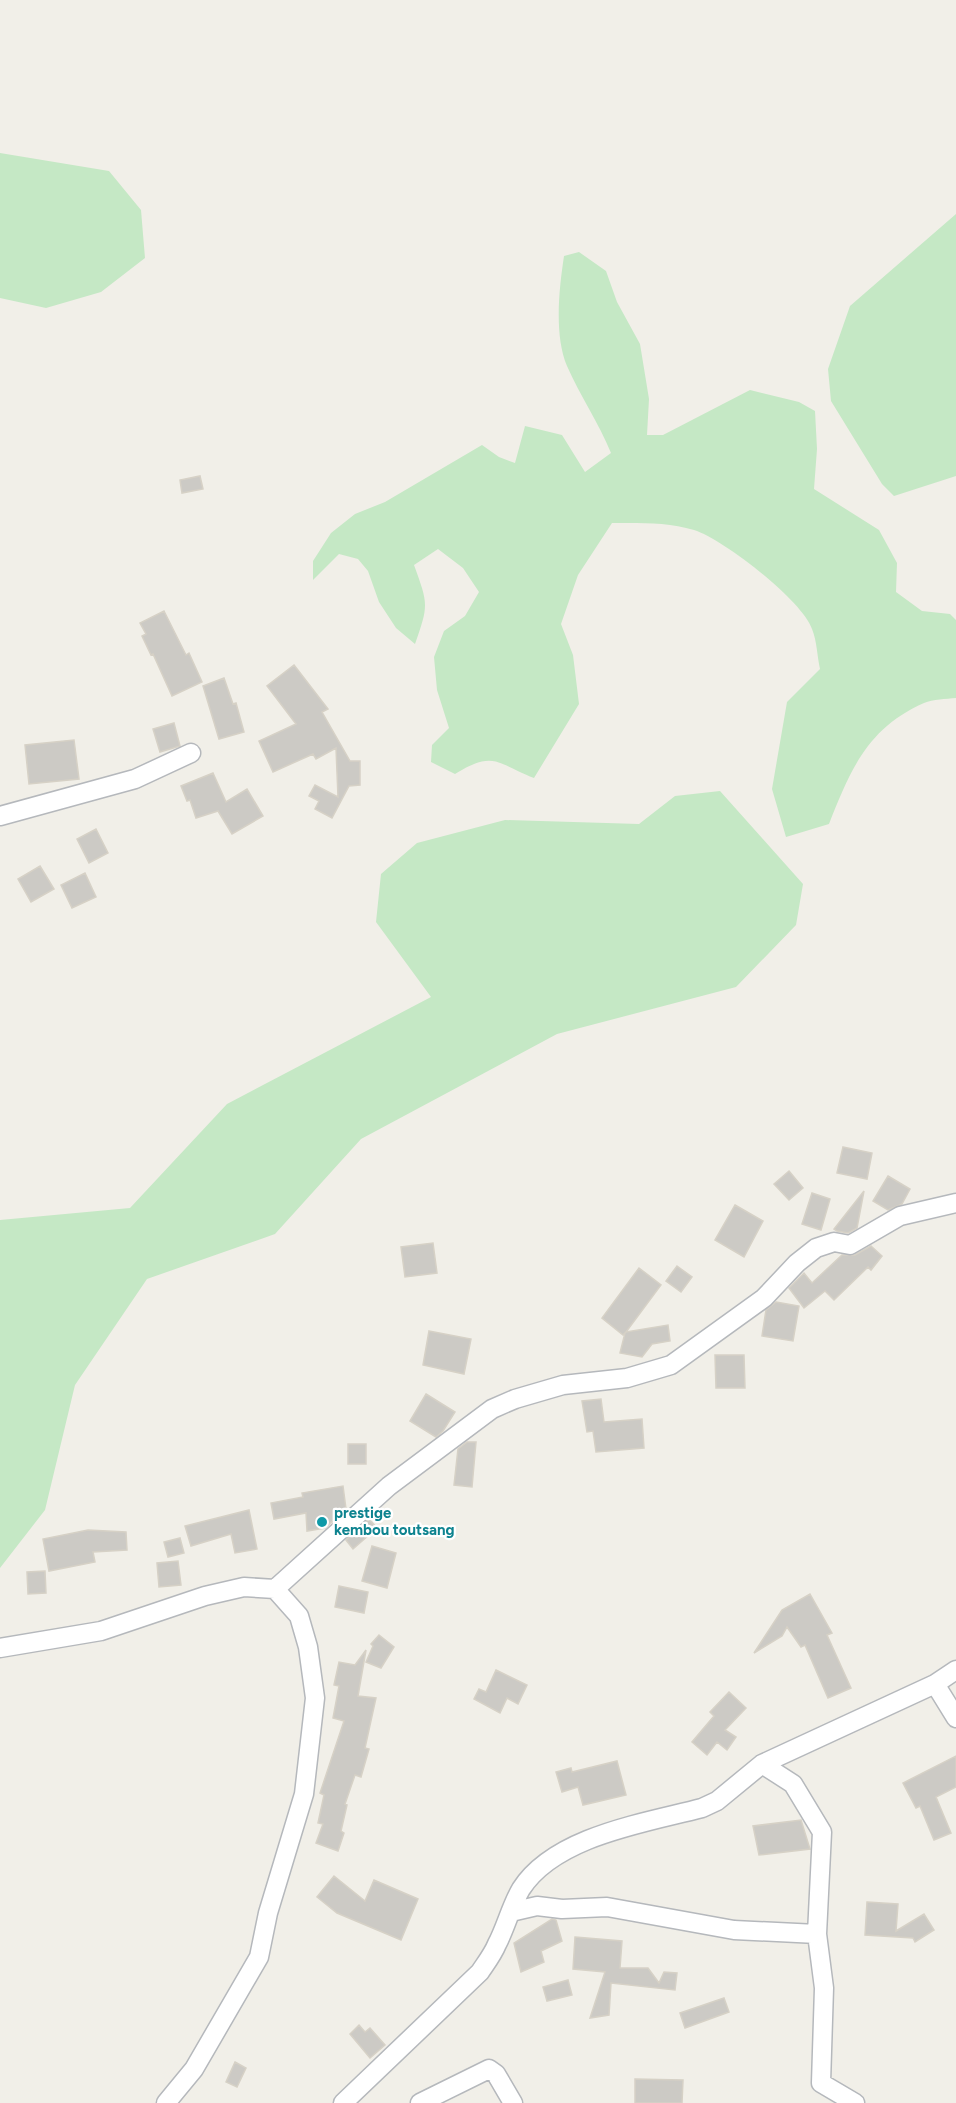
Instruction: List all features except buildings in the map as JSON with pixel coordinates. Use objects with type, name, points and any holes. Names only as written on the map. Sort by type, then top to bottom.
[{"type":"street","points":[[0,816],[135,779],[191,753]]},
{"type":"street","points":[[0,1648],[101,1631],[205,1596],[244,1587],[275,1589],[389,1486],[492,1409],[515,1399],[563,1385],[627,1378],[670,1365],[764,1298],[796,1263],[816,1248],[834,1242],[850,1245],[900,1216],[956,1203]]},
{"type":"street","points":[[166,2103],[194,2069],[259,1957],[268,1913],[304,1794],[315,1698],[308,1647],[298,1616],[275,1589]]},
{"type":"street","points":[[343,2103],[480,1972],[496,1947],[520,1891],[536,1868],[554,1855],[602,1835],[702,1808],[717,1801],[762,1764],[935,1684],[956,1670]]},
{"type":"street","points":[[935,1684],[956,1718]]},
{"type":"street","points":[[762,1764],[793,1784],[822,1832],[817,1934],[824,1988],[820,2083],[855,2103]]},
{"type":"street","points":[[512,1912],[537,1906],[562,1909],[607,1906],[734,1930],[817,1934]]},
{"type":"street","points":[[420,2103],[489,2069],[496,2074],[513,2103]]},
{"type":"green space","points":[[0,153],[109,171],[141,210],[145,258],[101,292],[46,308],[0,298]]},
{"type":"green space","points":[[956,214],[956,476],[894,496],[882,484],[831,401],[828,369],[850,306]]},
{"type":"green space","points":[[579,252],[606,271],[617,302],[640,344],[649,399],[647,435],[663,435],[750,390],[799,402],[815,411],[817,449],[814,489],[879,530],[897,563],[896,592],[922,611],[950,614],[956,620],[956,698],[924,703],[904,713],[874,738],[853,769],[829,824],[786,837],[772,789],[787,702],[820,669],[812,629],[805,617],[778,587],[723,545],[707,536],[694,530],[653,523],[612,523],[578,575],[561,624],[573,655],[579,704],[534,778],[495,761],[478,762],[455,774],[431,762],[432,745],[449,728],[437,690],[434,657],[444,631],[465,616],[479,592],[463,568],[438,549],[414,565],[425,604],[423,620],[415,644],[396,628],[379,602],[368,571],[358,559],[339,554],[313,580],[313,561],[331,533],[355,514],[385,502],[482,445],[499,457],[515,463],[525,426],[562,435],[585,472],[611,453],[567,366],[560,340],[559,297],[564,256]]},
{"type":"green space","points":[[720,791],[803,884],[796,925],[736,987],[557,1034],[361,1139],[275,1234],[147,1279],[75,1385],[45,1510],[0,1568],[0,1220],[130,1208],[227,1104],[431,997],[376,922],[381,874],[417,843],[505,820],[639,824],[675,796]]},
{"type":"place","name":"prestige kembou toutsang","points":[[322,1522]]}]
